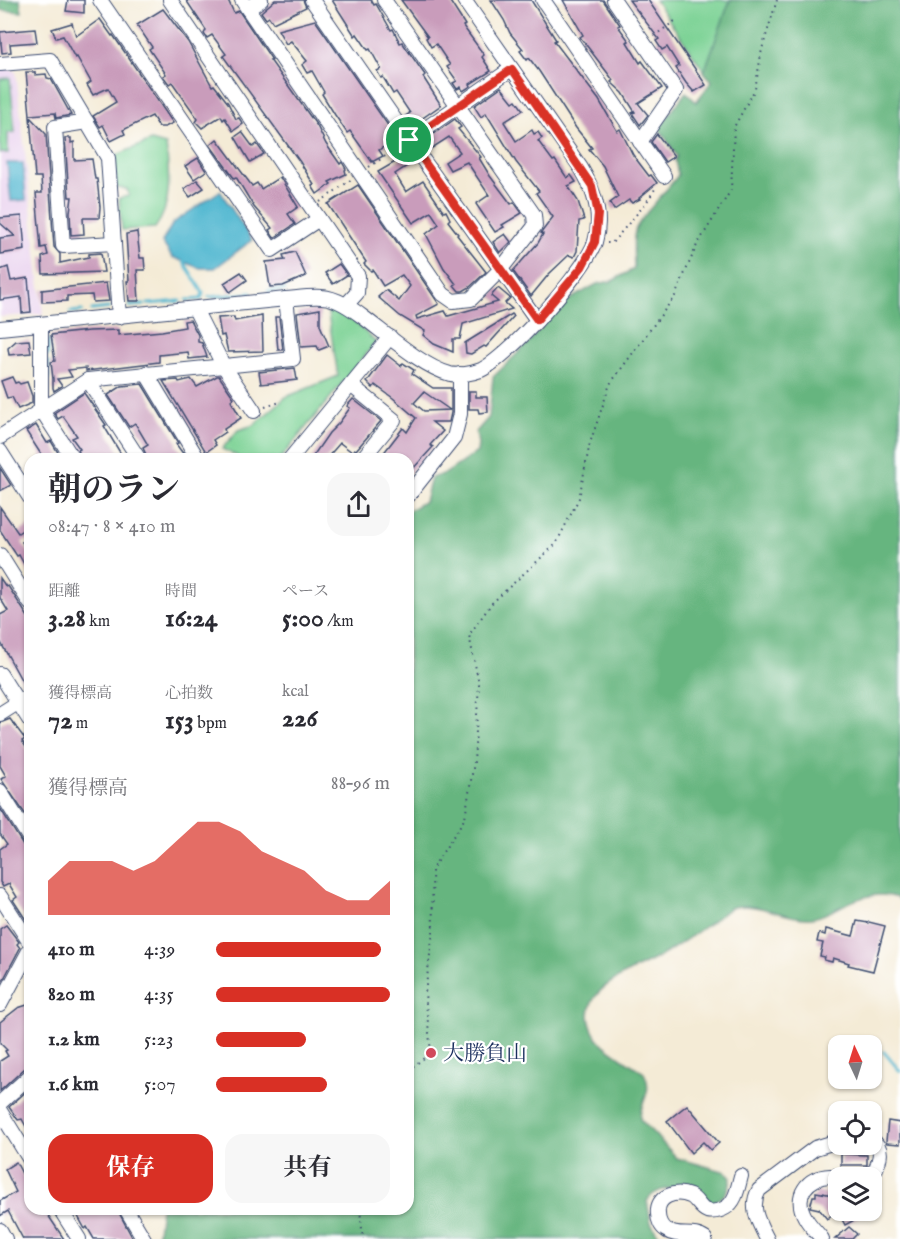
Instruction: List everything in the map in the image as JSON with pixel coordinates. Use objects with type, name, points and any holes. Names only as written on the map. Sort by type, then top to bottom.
[{"type":"street","points":[[100,0],[272,250],[319,219]]},
{"type":"street","points":[[170,0],[358,276],[357,293],[346,305]]},
{"type":"street","points":[[261,0],[245,4],[443,294],[453,301],[471,299],[501,269],[535,226],[534,215],[384,0]]},
{"type":"street","points":[[312,0],[537,320]]},
{"type":"street","points":[[0,328],[324,297],[346,305],[429,365],[450,374],[481,370],[502,356],[525,335],[582,267],[595,242],[598,214],[592,186],[465,0]]},
{"type":"street","points":[[543,0],[664,176]]},
{"type":"street","points":[[614,0],[676,90],[640,141]]},
{"type":"street","points":[[0,64],[50,60],[108,158],[119,317]]},
{"type":"street","points":[[409,140],[512,69]]},
{"type":"street","points":[[87,122],[55,127],[63,246],[114,243]]},
{"type":"street","points":[[0,437],[88,380],[293,359],[286,299]]},
{"type":"street","points":[[195,309],[223,365],[254,411]]},
{"type":"street","points":[[41,324],[41,410],[69,453]]},
{"type":"street","points":[[295,453],[390,337]]},
{"type":"street","points":[[146,373],[194,453]]},
{"type":"street","points":[[414,488],[454,438],[460,414],[460,374]]},
{"type":"street","points":[[88,380],[135,453]]},
{"type":"street","points":[[351,385],[394,420],[367,453]]},
{"type":"street","points":[[0,451],[24,489]]},
{"type":"street","points":[[0,555],[24,593]]},
{"type":"street","points":[[0,674],[24,699],[0,714]]},
{"type":"street","points":[[0,791],[24,829]]},
{"type":"street","points":[[0,896],[24,934]]},
{"type":"street","points":[[1,1002],[24,960]]},
{"type":"street","points":[[0,1103],[24,1081]]},
{"type":"street","points":[[0,1111],[24,1150]]},
{"type":"street","points":[[767,1239],[755,1210],[754,1199],[759,1190],[815,1148],[828,1144]]},
{"type":"street","points":[[822,1239],[805,1217],[800,1205],[803,1189],[812,1180],[828,1175],[865,1177],[875,1171],[879,1155]]},
{"type":"street","points":[[705,1239],[699,1234],[678,1234],[666,1231],[659,1222],[657,1211],[661,1201],[666,1195],[677,1193],[692,1197],[705,1210],[716,1212],[726,1208],[734,1200],[741,1176]]},
{"type":"street","points":[[64,1215],[79,1239]]},
{"type":"street","points":[[130,1215],[144,1239]]},
{"type":"street","points":[[0,1230],[5,1239]]},
{"type":"path","points":[[414,1065],[430,1053],[425,993],[433,932],[432,869],[465,818],[474,762],[479,684],[470,635],[492,603],[556,544],[579,498],[590,443],[610,384],[675,296],[697,245],[731,190],[734,127],[755,89],[762,49],[777,0]]},
{"type":"path","points":[[644,43],[675,21]]},
{"type":"path","points":[[595,242],[612,243],[646,203],[664,176]]},
{"type":"path","points":[[254,411],[280,402]]},
{"type":"path","points":[[361,1215],[363,1239]]},
{"type":"shaded area","points":[[11,69],[16,72],[43,314],[0,317],[0,70]]},
{"type":"green space","points":[[0,0],[20,0],[22,12],[0,10]]},
{"type":"green space","points":[[655,0],[738,0],[707,75]]},
{"type":"green space","points":[[730,0],[900,0],[900,899],[875,895],[850,902],[812,918],[801,918],[751,906],[730,908],[674,948],[623,975],[597,994],[590,1007],[590,1021],[597,1038],[644,1073],[647,1080],[648,1086],[640,1119],[677,1158],[726,1172],[731,1178],[728,1188],[720,1199],[706,1203],[693,1192],[685,1189],[667,1189],[655,1193],[647,1201],[651,1223],[661,1239],[157,1239],[160,1215],[414,1215],[414,507],[425,501],[431,478],[446,473],[477,452],[476,432],[489,417],[493,377],[528,343],[561,304],[597,284],[612,281],[634,269],[634,240],[637,226],[678,175],[675,160],[677,156],[659,128],[686,92],[696,102],[712,81],[704,72]]},
{"type":"green space","points":[[10,78],[15,132],[8,133],[8,153],[0,153],[0,79]]},
{"type":"green space","points":[[151,141],[166,145],[168,188],[165,209],[155,228],[122,230],[119,198],[129,196],[127,189],[117,188],[113,164],[116,155]]},
{"type":"green space","points":[[327,308],[348,316],[376,342],[285,453],[231,453],[222,449],[238,430],[254,425],[286,397],[338,376]]},
{"type":"water","points":[[7,163],[23,163],[26,200],[11,201]]},
{"type":"water","points":[[220,191],[252,240],[215,268],[199,268],[172,257],[162,242],[173,223]]},
{"type":"building","points":[[68,0],[84,0],[84,13],[66,11]]},
{"type":"building","points":[[186,0],[228,0],[234,13],[239,11],[272,60],[270,60],[317,126],[326,144],[340,164],[342,162],[346,174],[329,182],[331,184],[317,194],[300,162],[223,56],[226,54],[212,35],[207,38],[204,34],[206,30]]},
{"type":"building","points":[[275,0],[303,0],[306,7],[273,23],[261,12]]},
{"type":"building","points":[[332,0],[371,0],[374,5],[376,4],[391,30],[393,29],[400,43],[402,42],[425,75],[423,77],[441,105],[417,122],[415,119],[408,123],[404,117],[410,113],[396,92],[393,94],[383,77],[381,78],[377,71],[381,69],[370,49],[368,50],[357,34],[355,36]]},
{"type":"building","points":[[401,0],[449,0],[465,25],[463,26],[484,55],[482,57],[491,71],[463,91],[461,87],[457,89],[453,83],[457,81],[447,67],[450,65],[436,44],[431,47],[426,38],[428,37]]},
{"type":"building","points":[[491,0],[531,0],[556,40],[554,41],[599,100],[617,131],[620,129],[633,155],[657,183],[640,199],[632,203],[629,200],[614,210],[610,203],[618,197],[603,166],[589,149],[592,148],[576,128],[539,71],[520,51],[523,49],[510,33]]},
{"type":"building","points":[[563,0],[603,0],[620,25],[618,26],[640,63],[642,61],[662,88],[638,103],[648,115],[640,125],[623,93],[611,82],[613,80],[580,37],[583,35]]},
{"type":"building","points":[[629,0],[648,0],[706,85],[694,92],[676,68],[679,66],[667,47],[662,50],[656,41],[659,39]]},
{"type":"building","points":[[163,9],[188,42],[212,86],[214,85],[228,103],[236,119],[239,118],[243,124],[233,131],[225,118],[223,120],[221,116],[202,128],[172,82],[169,84],[163,76],[166,74],[149,49],[152,47],[137,25]]},
{"type":"building","points":[[100,19],[173,123],[159,127],[152,116],[123,130],[125,134],[111,141],[103,125],[100,127],[93,116],[116,102],[108,88],[93,95],[87,85],[91,82],[77,57],[75,58],[63,36],[56,38],[52,29],[72,23],[76,36]]},
{"type":"building","points":[[315,20],[396,137],[379,150],[383,156],[372,162],[350,131],[347,133],[335,115],[312,71],[307,73],[302,65],[307,61],[291,41],[286,44],[278,30]]},
{"type":"building","points":[[35,29],[37,42],[10,44],[11,52],[2,53],[0,32]]},
{"type":"building","points":[[26,72],[35,72],[35,75],[46,74],[71,115],[56,118],[55,113],[30,115]]},
{"type":"building","points":[[501,87],[513,102],[516,100],[523,110],[504,122],[516,141],[532,130],[534,134],[538,132],[542,138],[538,141],[553,161],[555,160],[567,178],[571,175],[576,182],[568,186],[578,201],[584,220],[579,221],[577,251],[574,257],[569,255],[531,296],[513,271],[538,243],[543,234],[541,233],[553,217],[536,193],[539,191],[516,162],[486,113],[481,117],[474,106]]},
{"type":"building","points":[[30,117],[46,134],[54,247],[60,254],[60,263],[89,257],[89,254],[101,253],[104,272],[43,274],[42,257],[48,255],[46,247],[41,248],[36,193],[42,193],[41,177],[35,177]]},
{"type":"building","points":[[455,119],[461,127],[458,129],[481,157],[479,158],[490,176],[511,204],[514,202],[522,213],[495,232],[476,204],[489,195],[467,162],[450,170],[445,162],[460,152],[449,137],[429,150],[424,141]]},
{"type":"building","points":[[242,132],[253,147],[257,144],[264,154],[250,162],[235,137]]},
{"type":"building","points":[[657,134],[674,156],[665,162],[651,142]]},
{"type":"building","points":[[65,138],[71,138],[71,143],[74,142],[74,160],[92,159],[95,179],[97,179],[99,218],[83,218],[84,234],[71,235],[72,197],[69,197]]},
{"type":"building","points":[[217,139],[252,186],[257,183],[261,189],[280,177],[298,207],[288,214],[295,224],[274,238],[269,230],[272,228],[254,207],[236,177],[234,178],[210,145]]},
{"type":"building","points":[[407,152],[413,162],[395,174],[406,192],[423,181],[444,212],[446,211],[450,219],[448,221],[457,235],[486,272],[463,291],[459,291],[454,285],[456,284],[444,268],[426,234],[439,224],[431,212],[413,223],[378,172],[402,158],[400,156]]},
{"type":"building","points":[[198,158],[206,171],[194,179],[185,166]]},
{"type":"building","points":[[197,180],[204,188],[190,197],[184,189]]},
{"type":"building","points":[[358,185],[439,304],[416,316],[417,319],[445,311],[448,316],[498,302],[491,296],[498,288],[510,298],[505,303],[512,309],[463,324],[460,339],[453,339],[453,352],[434,344],[423,335],[425,331],[400,316],[378,297],[386,290],[399,301],[410,286],[402,275],[383,286],[373,270],[371,271],[364,264],[366,262],[328,204]]},
{"type":"building","points":[[22,216],[25,250],[0,254],[0,238],[15,236],[0,223],[0,218]]},
{"type":"building","points":[[137,232],[140,258],[144,258],[145,270],[137,270],[139,301],[129,301],[126,234]]},
{"type":"building","points":[[505,234],[511,242],[500,253],[493,242]]},
{"type":"building","points":[[295,252],[306,276],[283,286],[270,287],[266,262],[285,260],[283,255]]},
{"type":"building","points":[[339,264],[347,275],[333,284],[325,273]]},
{"type":"building","points":[[8,267],[11,281],[28,278],[31,312],[22,313],[21,297],[0,300],[0,270]]},
{"type":"building","points":[[241,272],[247,280],[230,292],[224,283]]},
{"type":"building","points":[[106,283],[109,301],[93,302],[92,295],[67,296],[67,301],[42,302],[42,290]]},
{"type":"building","points":[[320,309],[320,325],[329,346],[319,350],[317,346],[301,347],[297,313]]},
{"type":"building","points":[[512,314],[514,316],[486,347],[471,354],[466,353],[465,343]]},
{"type":"building","points":[[262,316],[263,351],[228,352],[224,335],[221,336],[218,318],[234,317],[235,321]]},
{"type":"building","points":[[275,317],[279,317],[283,350],[278,350]]},
{"type":"building","points":[[190,320],[198,335],[198,342],[202,343],[207,357],[189,359],[188,352],[159,355],[159,362],[86,371],[86,368],[68,370],[72,377],[57,379],[62,386],[54,391],[51,362],[55,361],[51,335],[89,331],[118,330],[118,335],[162,331],[185,327],[184,321]]},
{"type":"building","points":[[29,340],[31,353],[9,355],[8,348],[16,341]]},
{"type":"building","points":[[387,355],[401,366],[403,363],[414,370],[412,374],[433,388],[451,388],[451,413],[449,422],[432,422],[443,431],[430,445],[433,447],[414,468],[414,453],[384,453],[403,428],[407,432],[416,418],[375,385],[373,388],[367,382]],"holes":[[[424,392],[450,410],[424,411],[414,403]]]},
{"type":"building","points":[[295,368],[297,380],[261,384],[259,372]]},
{"type":"building","points":[[217,376],[234,398],[231,401],[241,418],[224,429],[225,432],[213,440],[216,445],[206,452],[163,381],[178,380],[179,382],[191,379],[197,387]]},
{"type":"building","points":[[12,377],[15,383],[27,382],[32,403],[18,409],[12,397],[7,398],[1,381]]},
{"type":"building","points":[[142,384],[183,453],[145,453],[143,448],[148,445],[135,423],[129,427],[108,395],[122,386]]},
{"type":"building","points":[[469,391],[476,391],[476,397],[487,397],[488,412],[479,413],[478,409],[469,409]]},
{"type":"building","points":[[84,393],[106,425],[104,426],[120,453],[79,453],[78,450],[80,449],[72,438],[77,436],[63,416],[58,419],[54,413]]},
{"type":"building","points":[[353,399],[381,421],[352,452],[340,443],[331,453],[315,453],[350,408],[347,406]]},
{"type":"building","points":[[36,425],[47,443],[51,441],[58,453],[40,453],[26,431]]},
{"type":"building","points":[[0,468],[11,485],[0,491]]},
{"type":"building","points":[[0,507],[18,533],[24,529],[24,541],[22,542],[24,564],[19,555],[17,556],[0,530]]},
{"type":"building","points":[[0,578],[24,611],[24,685],[0,641],[0,615],[8,611],[0,598]]},
{"type":"building","points":[[10,719],[24,738],[22,741],[24,744],[24,812],[1,779],[6,776],[0,766],[0,723]]},
{"type":"building","points":[[0,808],[24,846],[24,917],[13,900],[17,897],[9,884],[3,887],[0,882],[0,849],[7,844],[0,834]]},
{"type":"building","points":[[857,921],[885,926],[873,971],[848,965],[849,963],[833,958],[832,962],[824,960],[825,957],[820,956],[823,943],[817,942],[819,933],[825,935],[826,929],[853,936]]},
{"type":"building","points":[[6,925],[19,942],[17,944],[20,948],[0,986],[0,929]]},
{"type":"building","points":[[24,1006],[24,1069],[0,1091],[0,1061],[8,1056],[5,1051],[7,1050],[0,1043],[0,1022]]},
{"type":"building","points":[[24,1093],[24,1123],[22,1119],[18,1120],[9,1107]]},
{"type":"building","points":[[687,1105],[719,1143],[711,1150],[703,1142],[691,1153],[667,1121]]},
{"type":"building","points":[[888,1121],[900,1123],[900,1144],[887,1143]]},
{"type":"building","points":[[841,1155],[867,1155],[867,1165],[841,1165]]},
{"type":"building","points":[[16,1162],[24,1177],[24,1215],[48,1215],[64,1239],[23,1239],[8,1211],[0,1216],[0,1201],[16,1192],[5,1169]]},
{"type":"building","points":[[816,1192],[828,1194],[827,1219],[819,1209],[810,1207],[813,1196],[816,1196]]},
{"type":"building","points":[[77,1215],[120,1215],[133,1239],[94,1239],[87,1227],[85,1229]]},
{"type":"building","points":[[849,1227],[857,1234],[852,1239],[835,1239]]},
{"type":"waterway","points":[[184,262],[203,293],[201,299],[187,300]]},
{"type":"waterway","points":[[268,291],[285,290]]},
{"type":"waterway","points":[[209,297],[251,293]]},
{"type":"waterway","points":[[148,304],[180,301]]},
{"type":"waterway","points":[[130,306],[144,305]]},
{"type":"waterway","points":[[92,310],[109,308]]},
{"type":"waterway","points":[[70,312],[82,311]]},
{"type":"waterway","points":[[48,340],[48,355]]},
{"type":"waterway","points":[[48,362],[48,378]]},
{"type":"waterway","points":[[884,1052],[900,1071]]},
{"type":"place","name":"大勝負山","points":[[431,1053]]},
{"type":"route","points":[[512,69],[592,186],[598,214],[595,242],[582,267],[537,320],[501,269],[409,140],[512,69]]}]
